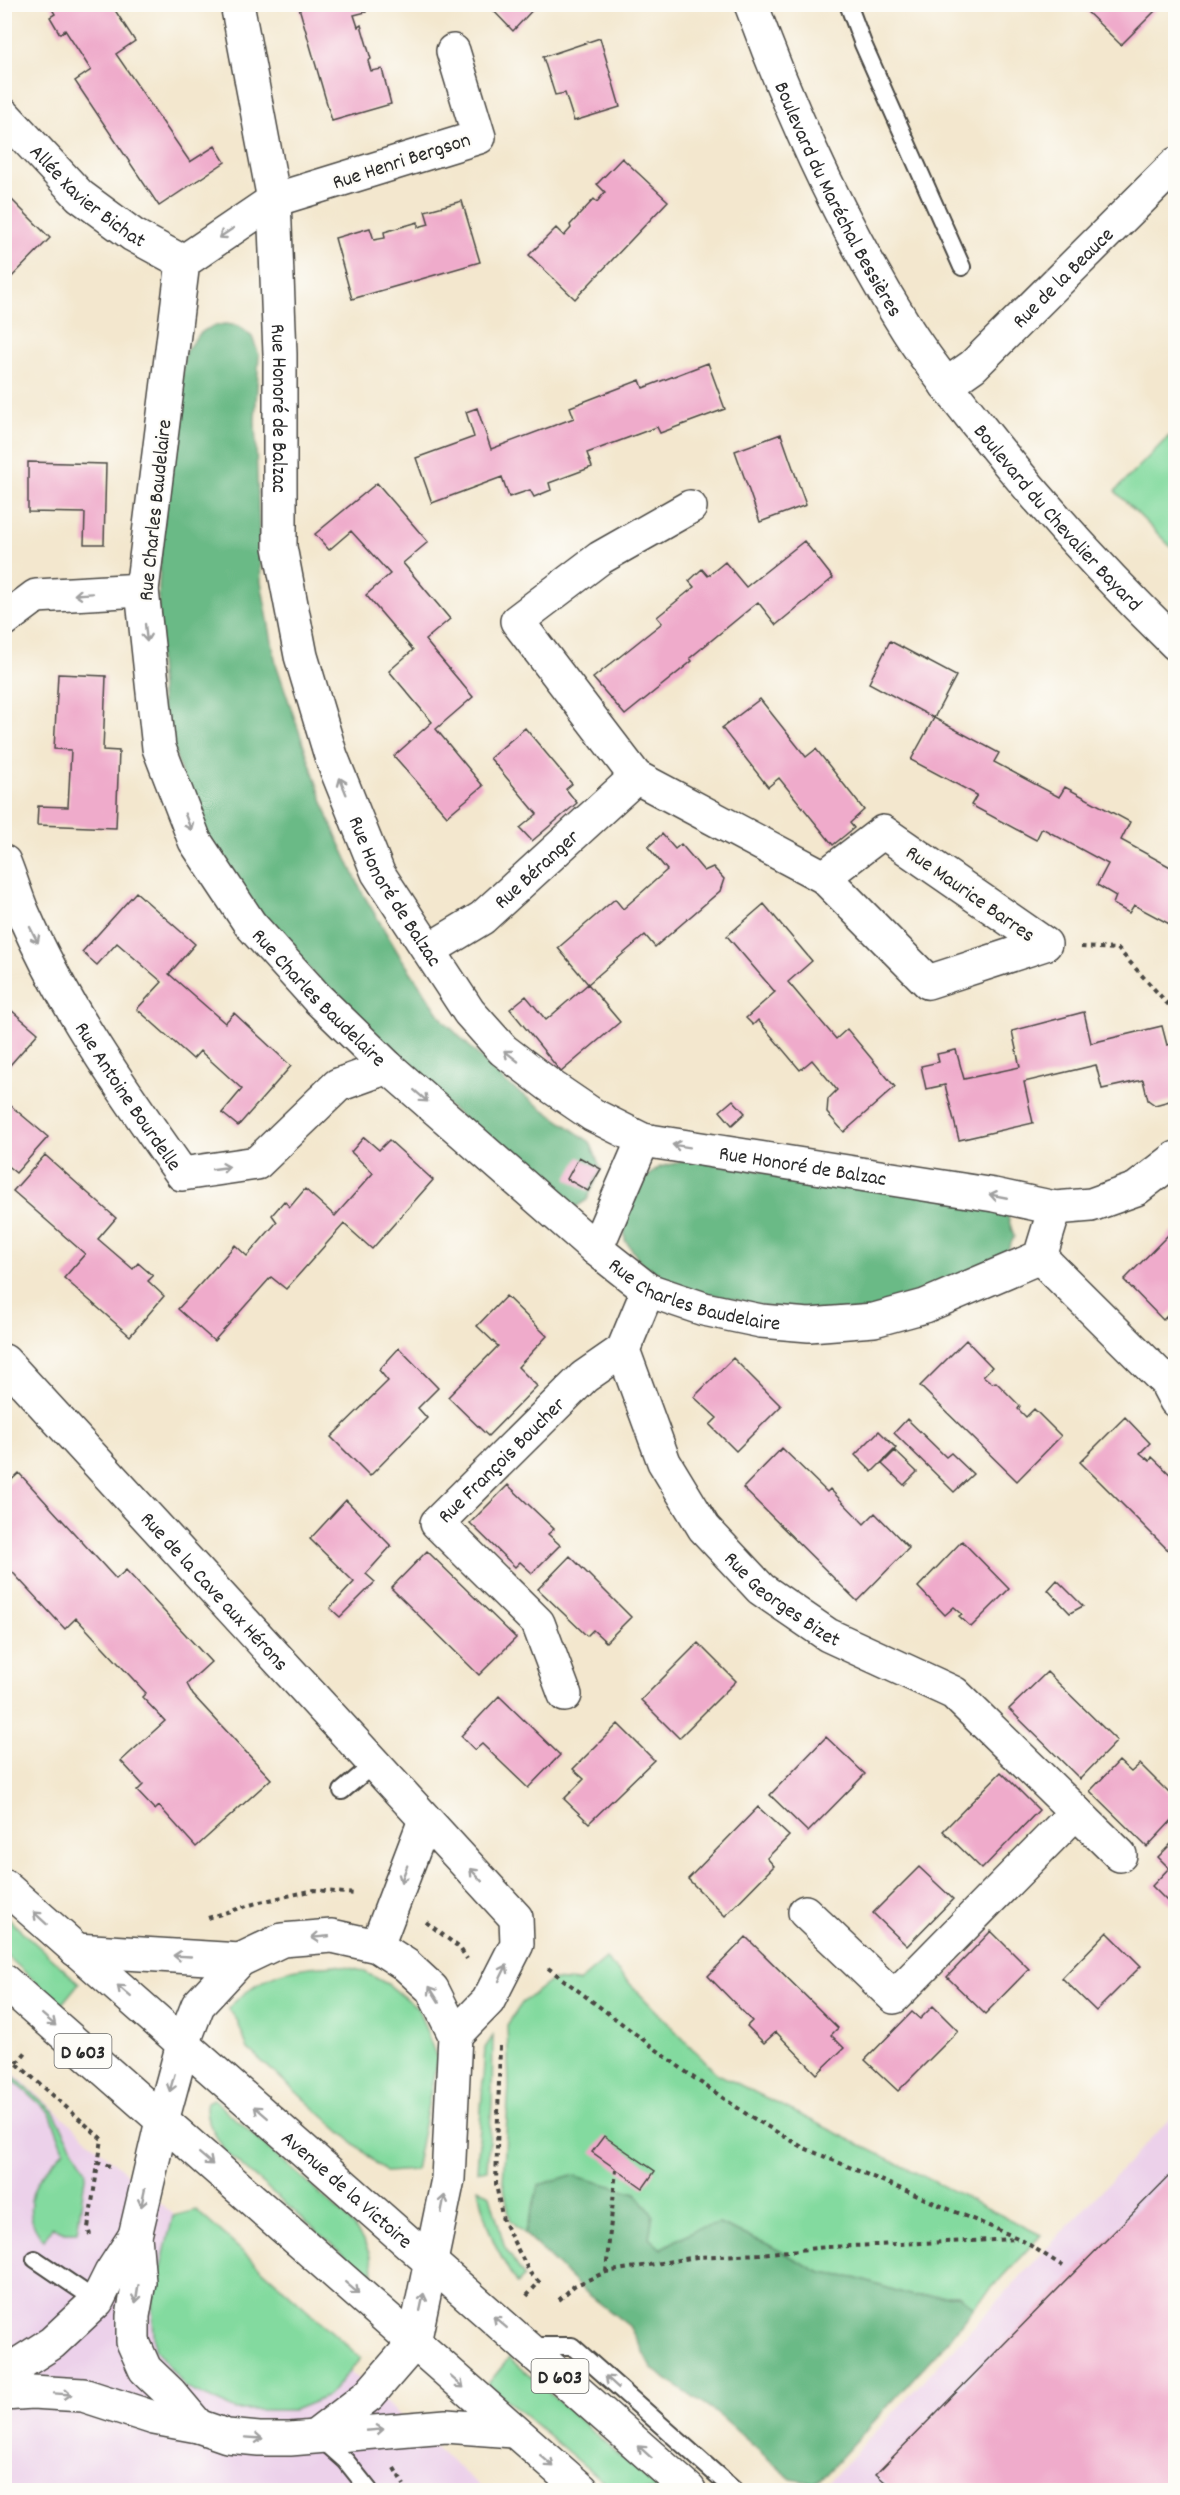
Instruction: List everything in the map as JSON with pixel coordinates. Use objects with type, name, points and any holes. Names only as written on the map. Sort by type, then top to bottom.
[{"type":"street","name":"Rue Honoré de Balzac","points":[[237,4],[274,200],[280,354],[280,547],[301,656],[331,756],[378,873],[469,1012],[503,1050],[549,1085],[593,1115],[643,1140],[994,1195],[1055,1208],[1091,1205],[1136,1189],[1176,1158]]},
{"type":"street","name":"Boulevard du Maréchal Bessières","points":[[751,4],[800,131],[834,201],[903,324],[946,385]]},
{"type":"street","name":"Rue Henri Bergson","points":[[274,200],[479,137],[453,51]]},
{"type":"street","name":"Allée Xavier Bichat","points":[[4,115],[80,196],[133,236],[183,262]]},
{"type":"street","name":"Rue de la Beauce","points":[[946,385],[974,366],[1176,164]]},
{"type":"street","points":[[183,262],[274,200]]},
{"type":"street","name":"Rue Charles Baudelaire","points":[[183,262],[142,590],[159,748],[195,841],[249,924],[316,998],[388,1067],[596,1249],[648,1290],[704,1309],[761,1321],[809,1325],[874,1320],[925,1306],[1040,1257]]},
{"type":"street","name":"Boulevard du Chevalier Bayard","points":[[946,385],[1034,494],[1090,557],[1176,644]]},
{"type":"street","points":[[636,777],[517,621],[600,558],[690,507]]},
{"type":"street","points":[[4,620],[36,596],[142,590]]},
{"type":"street","name":"Rue Béranger","points":[[429,951],[482,918],[636,777]]},
{"type":"street","name":"Rue Maurice Barres","points":[[636,777],[824,877],[928,982],[1045,944]]},
{"type":"street","name":"Rue Maurice Barres","points":[[824,877],[882,832],[1045,944]]},
{"type":"street","name":"Rue Antoine Bourdelle","points":[[4,862],[23,913],[66,998],[118,1084],[182,1174],[257,1163],[339,1084],[388,1067]]},
{"type":"street","points":[[596,1249],[643,1140]]},
{"type":"street","points":[[1055,1208],[1040,1257],[1172,1385]]},
{"type":"street","points":[[623,1350],[648,1290]]},
{"type":"street","name":"Rue François Boucher","points":[[565,1695],[538,1623],[437,1523],[584,1377],[623,1350]]},
{"type":"street","name":"Rue Georges Bizet","points":[[623,1350],[664,1462],[704,1528],[761,1589],[828,1635],[954,1693],[1120,1855]]},
{"type":"street","name":"Rue de la Cave aux Hérons","points":[[4,1361],[516,1918],[517,1944]]},
{"type":"street","points":[[805,1912],[894,1996],[1076,1812]]},
{"type":"street","points":[[377,1946],[425,1820]]},
{"type":"street","name":"Avenue de la Victoire","points":[[4,1886],[688,2490]]},
{"type":"street","points":[[198,2426],[170,2393],[145,2369],[133,2342],[133,2316],[139,2282],[135,2236],[183,2044],[198,2005],[240,1960],[282,1940],[332,1936],[377,1946],[406,1965],[432,1989],[455,2036],[448,2178],[414,2343],[369,2395],[317,2435]]},
{"type":"street","points":[[455,2036],[488,2001],[517,1944]]},
{"type":"street","points":[[76,1950],[240,1960]]},
{"type":"street","name":"D 603","points":[[4,1981],[582,2490]]},
{"type":"street","points":[[4,2379],[16,2366],[52,2343],[97,2301],[111,2273],[135,2236]]},
{"type":"street","points":[[4,2394],[32,2392],[83,2395],[154,2418],[198,2426],[227,2436],[259,2439],[290,2439],[446,2426],[513,2431]]},
{"type":"lane","points":[[848,4],[863,44],[962,267]]},
{"type":"lane","points":[[342,1791],[375,1763]]},
{"type":"lane","points":[[35,2259],[97,2301]]},
{"type":"lane","points":[[526,2346],[572,2346],[734,2490]]},
{"type":"lane","points":[[317,2435],[346,2461],[369,2490]]},
{"type":"path","points":[[1045,944],[1118,949],[1176,1013]]},
{"type":"path","points":[[419,1918],[460,1948],[471,1964]]},
{"type":"path","points":[[517,1944],[694,2078],[804,2148],[1020,2239],[1065,2268]]},
{"type":"path","points":[[500,2042],[496,2184],[503,2221],[530,2273],[539,2282]]},
{"type":"path","points":[[4,2052],[102,2139],[88,2228]]},
{"type":"path","points":[[606,2272],[616,2170]]},
{"type":"path","points":[[559,2300],[574,2286],[606,2272],[697,2257],[760,2254],[826,2247],[1020,2239]]},
{"type":"shaded area","points":[[4,2065],[233,2267],[484,2490],[5,2490]]},
{"type":"shaded area","points":[[1175,2113],[1175,2490],[821,2490],[1050,2245]]},
{"type":"green space","points":[[225,324],[239,326],[252,337],[259,355],[255,420],[261,582],[276,664],[330,822],[363,894],[398,953],[444,1021],[506,1083],[590,1142],[601,1169],[587,1200],[574,1208],[389,1058],[233,884],[190,804],[162,708],[157,630],[161,543],[185,352],[202,332]]},
{"type":"green space","points":[[1169,436],[1175,443],[1175,551],[1115,491]]},
{"type":"green space","points":[[689,1160],[968,1201],[1007,1214],[1014,1237],[1003,1259],[868,1311],[802,1315],[683,1288],[642,1264],[625,1240],[624,1216],[634,1188],[660,1167]]},
{"type":"green space","points":[[4,1915],[79,1983],[61,2005],[5,1954]]},
{"type":"green space","points":[[606,1959],[716,2073],[1041,2235],[974,2307],[958,2295],[913,2296],[855,2278],[821,2273],[765,2243],[719,2224],[694,2231],[661,2249],[649,2238],[636,2193],[572,2175],[539,2185],[525,2234],[510,2219],[503,2182],[509,2086],[507,2025],[522,2003],[552,1980],[579,1982]]},
{"type":"green space","points":[[336,1965],[363,1971],[389,1985],[418,2009],[437,2059],[415,2170],[386,2172],[248,2049],[237,2020],[228,2008],[265,1979],[277,1974],[289,1970]]},
{"type":"green space","points":[[493,2036],[492,2103],[487,2169],[477,2171],[485,2048]]},
{"type":"green space","points":[[5,2069],[53,2111],[86,2171],[77,2232],[65,2232],[52,2227],[44,2240],[35,2228],[31,2213],[34,2190],[43,2174],[64,2150],[50,2113],[5,2073]]},
{"type":"green space","points":[[213,2099],[345,2216],[368,2251],[373,2274],[366,2274],[225,2151],[211,2127],[207,2114],[207,2102]]},
{"type":"green space","points":[[572,2175],[636,2193],[653,2215],[649,2238],[661,2249],[694,2230],[719,2224],[765,2243],[821,2273],[855,2278],[913,2296],[958,2295],[974,2307],[951,2337],[826,2474],[814,2483],[791,2479],[720,2416],[652,2369],[629,2326],[583,2290],[525,2234],[539,2185]]},
{"type":"green space","points":[[478,2188],[490,2195],[505,2248],[524,2276],[517,2284],[492,2238]]},
{"type":"green space","points":[[196,2210],[361,2358],[328,2396],[294,2410],[236,2410],[186,2388],[155,2349],[152,2304],[173,2216]]},
{"type":"green space","points":[[509,2358],[659,2490],[613,2490],[488,2384]]},
{"type":"building","points":[[49,4],[111,4],[135,41],[116,54],[190,162],[215,146],[225,162],[159,206],[75,81],[91,70],[65,30],[60,34],[50,17],[55,14]]},
{"type":"building","points":[[298,4],[363,4],[366,12],[354,15],[358,27],[361,25],[371,59],[368,61],[371,71],[382,69],[391,104],[332,121]]},
{"type":"building","points":[[487,4],[538,4],[513,31]]},
{"type":"building","points":[[1079,4],[1162,4],[1121,45]]},
{"type":"building","points":[[600,38],[620,107],[574,121],[565,93],[555,95],[543,57]]},
{"type":"building","points":[[622,158],[668,201],[575,299],[529,255],[556,228],[564,236],[571,228],[570,225],[594,199],[597,202],[605,192],[597,184]]},
{"type":"building","points":[[11,199],[50,238],[4,285],[4,205]]},
{"type":"building","points":[[462,201],[480,262],[352,299],[335,238],[370,228],[374,240],[385,238],[384,232],[418,222],[418,227],[429,224],[425,211]]},
{"type":"building","points":[[708,363],[725,409],[660,433],[657,427],[587,453],[592,467],[549,483],[551,490],[534,497],[530,490],[509,497],[502,477],[432,503],[416,458],[474,437],[466,412],[477,408],[491,449],[574,418],[570,407],[640,380],[643,388]]},
{"type":"building","points":[[781,434],[806,505],[760,522],[735,451]]},
{"type":"building","points":[[28,462],[106,464],[104,544],[84,544],[85,513],[28,512]]},
{"type":"building","points":[[4,481],[10,481],[8,530],[4,530]]},
{"type":"building","points":[[377,483],[428,542],[403,563],[450,619],[425,640],[473,697],[436,729],[483,786],[447,816],[394,756],[432,722],[389,671],[413,650],[366,595],[390,574],[351,531],[329,550],[315,534]]},
{"type":"building","points":[[804,541],[833,578],[776,625],[758,602],[690,658],[692,661],[625,715],[593,678],[662,623],[657,617],[694,587],[689,581],[702,569],[708,576],[725,562],[746,587]]},
{"type":"building","points":[[890,641],[956,676],[934,718],[869,683]]},
{"type":"building","points":[[58,674],[106,676],[103,750],[119,751],[116,828],[37,825],[38,806],[68,807],[71,750],[54,749]]},
{"type":"building","points":[[760,699],[806,757],[816,749],[864,810],[850,823],[854,828],[833,845],[779,778],[768,787],[722,728]]},
{"type":"building","points":[[934,718],[999,753],[994,762],[1059,797],[1065,787],[1130,822],[1121,840],[1176,870],[1175,927],[1134,905],[1129,913],[1113,904],[1116,896],[1097,885],[1108,864],[1042,828],[1036,840],[971,805],[977,795],[911,760]]},
{"type":"building","points":[[525,728],[572,784],[566,789],[577,803],[532,841],[520,828],[537,814],[490,758]]},
{"type":"building","points":[[662,834],[675,849],[681,844],[704,871],[713,867],[724,879],[720,891],[655,947],[645,935],[588,984],[558,948],[615,899],[623,909],[667,870],[648,847]]},
{"type":"building","points":[[136,892],[195,944],[169,974],[225,1023],[234,1013],[291,1066],[238,1126],[222,1113],[242,1089],[200,1051],[193,1059],[137,1009],[162,982],[117,943],[97,965],[82,952]]},
{"type":"building","points":[[764,904],[812,961],[788,982],[836,1039],[847,1029],[895,1087],[844,1132],[827,1113],[828,1099],[837,1090],[812,1060],[800,1070],[758,1020],[753,1025],[746,1018],[775,992],[727,936]]},
{"type":"building","points":[[588,984],[620,1022],[561,1072],[510,1009],[526,996],[546,1020]]},
{"type":"building","points":[[4,1004],[38,1033],[4,1072]]},
{"type":"building","points":[[1084,1012],[1091,1043],[1162,1026],[1167,1045],[1176,1043],[1176,1072],[1173,1073],[1176,1097],[1155,1105],[1148,1100],[1143,1080],[1102,1089],[1096,1065],[1024,1082],[1033,1123],[959,1140],[945,1085],[926,1089],[921,1066],[939,1062],[937,1054],[956,1050],[964,1079],[1020,1067],[1012,1031]]},
{"type":"building","points":[[4,1100],[48,1137],[16,1173],[4,1163]]},
{"type":"building","points":[[733,1100],[745,1113],[732,1125],[720,1111]]},
{"type":"building","points":[[364,1137],[379,1150],[389,1140],[433,1180],[372,1249],[344,1224],[286,1289],[271,1277],[214,1341],[178,1309],[235,1245],[247,1256],[277,1222],[272,1215],[284,1201],[290,1207],[305,1189],[335,1216],[373,1173],[351,1152]]},
{"type":"building","points":[[45,1155],[116,1218],[98,1239],[133,1269],[138,1263],[153,1276],[148,1281],[164,1296],[130,1336],[64,1278],[85,1254],[13,1191]]},
{"type":"building","points":[[579,1157],[601,1169],[588,1191],[567,1179]]},
{"type":"building","points":[[1172,1231],[1176,1234],[1176,1307],[1163,1320],[1124,1280]]},
{"type":"building","points":[[506,1296],[547,1336],[518,1367],[537,1386],[488,1436],[448,1397],[498,1346],[477,1326]]},
{"type":"building","points":[[966,1340],[992,1367],[983,1376],[992,1383],[996,1382],[1020,1406],[1018,1409],[1026,1417],[1034,1409],[1061,1436],[1017,1481],[920,1386]]},
{"type":"building","points":[[399,1348],[438,1388],[418,1408],[427,1418],[370,1476],[331,1437],[388,1381],[379,1370]]},
{"type":"building","points":[[733,1358],[781,1406],[736,1451],[710,1425],[717,1418],[694,1397]]},
{"type":"building","points":[[1125,1417],[1150,1443],[1140,1453],[1150,1461],[1152,1457],[1176,1480],[1176,1558],[1080,1462]]},
{"type":"building","points":[[907,1419],[946,1457],[951,1453],[973,1474],[954,1492],[894,1433]]},
{"type":"building","points":[[879,1431],[896,1448],[872,1472],[855,1455]]},
{"type":"building","points":[[782,1448],[827,1492],[830,1489],[864,1524],[875,1513],[909,1548],[857,1601],[743,1488]]},
{"type":"building","points":[[895,1451],[917,1472],[904,1485],[882,1464]]},
{"type":"building","points":[[19,1473],[116,1579],[126,1570],[211,1662],[187,1684],[193,1695],[271,1779],[196,1847],[159,1806],[155,1810],[137,1791],[143,1785],[121,1761],[165,1721],[142,1697],[146,1693],[76,1618],[65,1629],[4,1563],[4,1487]]},
{"type":"building","points":[[508,1485],[554,1529],[548,1534],[560,1545],[532,1573],[520,1562],[515,1567],[470,1523]]},
{"type":"building","points":[[346,1500],[391,1546],[366,1574],[375,1582],[340,1617],[330,1608],[354,1582],[310,1539]]},
{"type":"building","points":[[962,1541],[1009,1589],[971,1627],[959,1616],[962,1614],[954,1607],[945,1615],[918,1587]]},
{"type":"building","points":[[427,1551],[516,1638],[479,1675],[391,1588]]},
{"type":"building","points":[[570,1556],[631,1617],[606,1642],[593,1630],[587,1636],[538,1589]]},
{"type":"building","points":[[1057,1580],[1083,1606],[1070,1613],[1048,1590]]},
{"type":"building","points":[[698,1643],[736,1681],[679,1738],[641,1700]]},
{"type":"building","points":[[1047,1672],[1117,1741],[1080,1779],[1009,1709]]},
{"type":"building","points":[[499,1696],[560,1755],[528,1788],[482,1744],[475,1750],[461,1736]]},
{"type":"building","points":[[618,1724],[654,1760],[589,1823],[564,1799],[584,1779],[573,1769]]},
{"type":"building","points":[[826,1737],[865,1774],[808,1832],[770,1795]]},
{"type":"building","points":[[1119,1761],[1131,1772],[1140,1764],[1176,1800],[1176,1816],[1147,1847],[1090,1791]]},
{"type":"building","points":[[1001,1772],[1039,1810],[982,1869],[943,1831]]},
{"type":"building","points":[[758,1807],[789,1836],[767,1858],[774,1866],[725,1916],[688,1879]]},
{"type":"building","points":[[1176,1839],[1176,1910],[1152,1886],[1169,1868],[1158,1857]]},
{"type":"building","points":[[919,1867],[953,1899],[907,1946],[873,1913]]},
{"type":"building","points":[[991,1931],[1029,1969],[985,2014],[947,1977]]},
{"type":"building","points":[[1107,1932],[1141,1966],[1096,2011],[1062,1978]]},
{"type":"building","points":[[746,1937],[838,2028],[831,2035],[844,2048],[817,2074],[776,2032],[764,2043],[747,2026],[752,2021],[708,1976]]},
{"type":"building","points":[[933,2006],[958,2031],[898,2091],[865,2060],[912,2012],[920,2019]]},
{"type":"building","points":[[604,2136],[655,2171],[643,2188],[592,2152]]},
{"type":"building","points":[[1176,2169],[1176,2490],[894,2490],[876,2474]]}]
